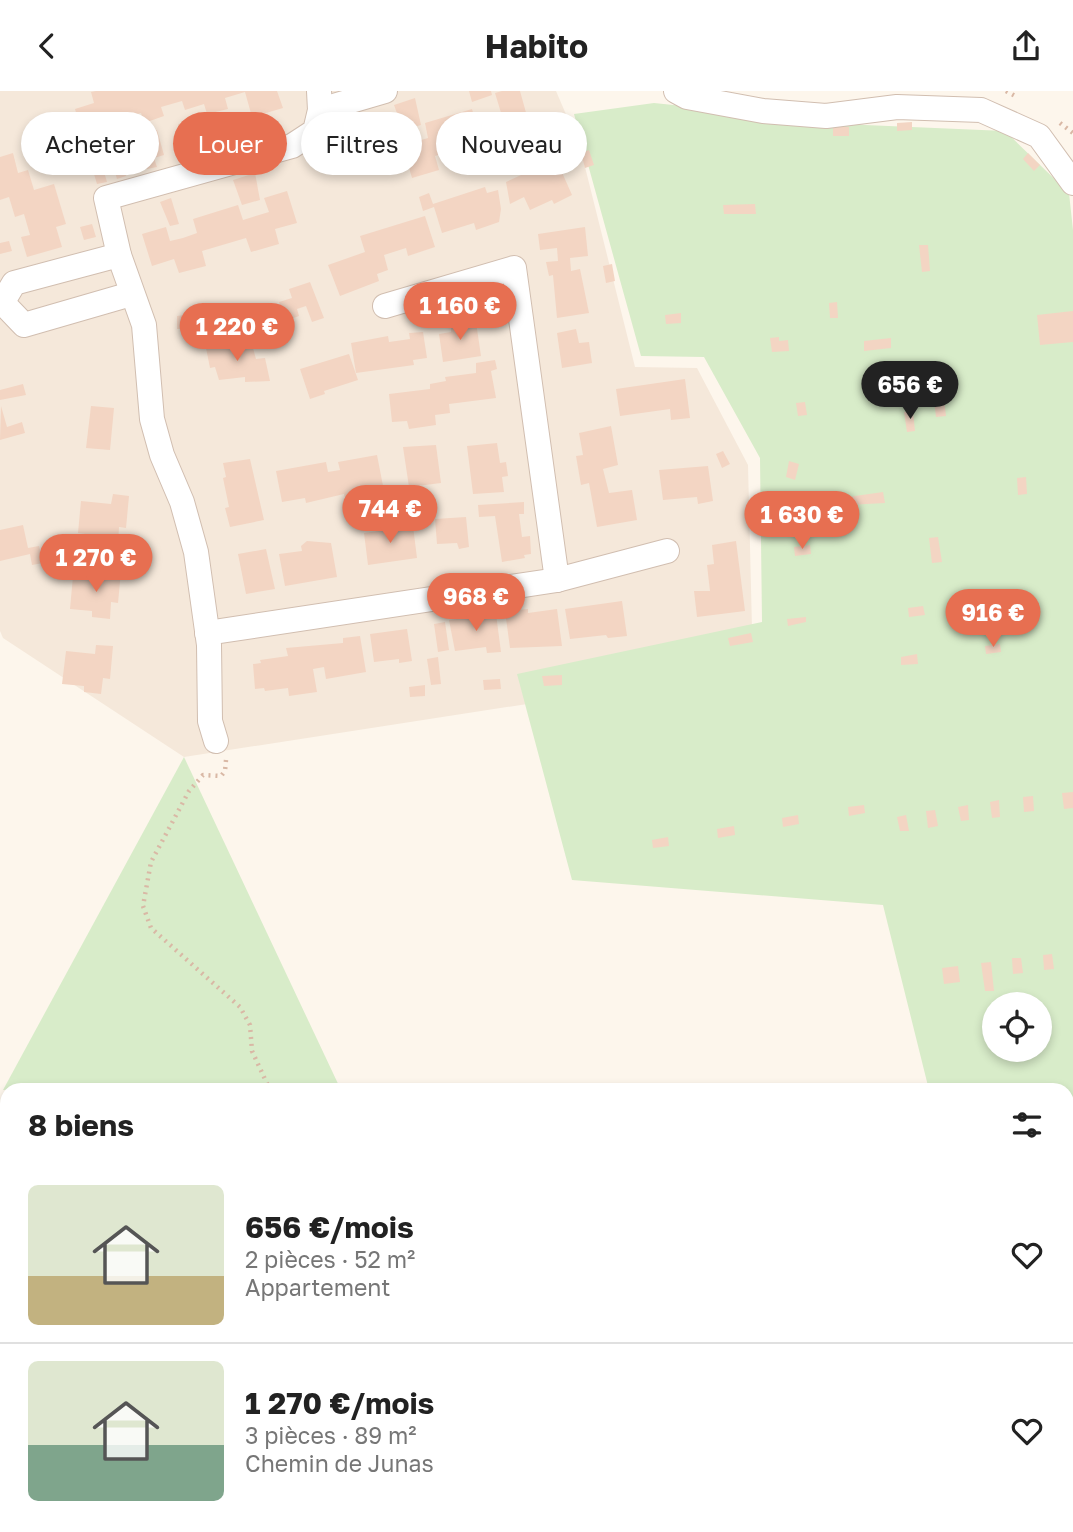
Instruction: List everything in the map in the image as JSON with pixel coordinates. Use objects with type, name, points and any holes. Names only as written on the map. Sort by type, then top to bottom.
[{"type":"street","points":[[216,741],[210,721],[207,633],[196,552],[182,502],[162,455],[152,419],[144,325],[131,295],[119,255],[106,198],[292,146],[315,131],[319,100],[385,91]]},
{"type":"street","points":[[676,91],[687,97],[763,111],[826,116],[897,107],[981,110],[1039,136],[1073,183]]},
{"type":"street","points":[[119,255],[14,283],[1,301],[24,325],[131,295]]},
{"type":"street","points":[[385,306],[514,268],[557,580]]},
{"type":"street","points":[[207,633],[557,580],[667,551]]},
{"type":"path","points":[[216,741],[226,759],[225,771],[220,776],[203,775],[189,791],[151,862],[143,905],[150,928],[207,975],[240,1007],[250,1025],[252,1051],[267,1083]]},
{"type":"shaded area","points":[[0,91],[556,91],[565,112],[436,112],[436,175],[587,175],[635,367],[697,368],[748,465],[753,669],[184,757],[3,638],[0,631]]},
{"type":"green space","points":[[654,103],[865,125],[1005,131],[1069,193],[1073,230],[1073,1083],[927,1083],[883,905],[572,880],[517,674],[762,622],[760,458],[704,357],[641,356],[587,161],[587,112]]},
{"type":"green space","points":[[184,757],[338,1083],[7,1083]]},
{"type":"building","points":[[277,91],[283,108],[269,112],[251,112],[245,92],[225,98],[228,109],[215,112],[206,112],[204,104],[185,110],[182,101],[161,107],[164,116],[159,118],[159,112],[76,112],[75,109],[94,103],[91,92]]},
{"type":"building","points":[[469,91],[491,91],[492,95],[472,102]]},
{"type":"building","points":[[520,91],[526,112],[501,112],[495,93]]},
{"type":"building","points":[[415,98],[418,112],[397,112],[394,105]]},
{"type":"building","points":[[436,120],[436,171],[412,178],[411,175],[422,175],[422,140],[428,138],[425,123]]},
{"type":"building","points":[[912,122],[912,130],[897,131],[897,123]]},
{"type":"building","points":[[833,127],[849,127],[849,136],[833,136]]},
{"type":"building","points":[[159,137],[164,155],[159,156]]},
{"type":"building","points":[[589,150],[594,165],[587,167]]},
{"type":"building","points":[[13,153],[18,173],[30,175],[34,190],[54,184],[66,224],[56,227],[62,247],[27,257],[21,237],[30,235],[24,214],[15,217],[9,197],[0,200],[0,157]]},
{"type":"building","points":[[1028,153],[1040,165],[1034,171],[1023,159]]},
{"type":"building","points":[[94,175],[105,175],[107,182],[97,184]]},
{"type":"building","points":[[255,175],[260,200],[242,205],[233,180]]},
{"type":"building","points":[[521,175],[563,175],[572,195],[554,204],[552,200],[530,210],[524,197],[510,204],[506,182]]},
{"type":"building","points":[[485,187],[487,193],[498,190],[501,209],[499,222],[476,230],[474,223],[442,233],[434,207],[423,211],[419,197],[429,193],[433,204]]},
{"type":"building","points":[[287,191],[297,223],[275,229],[279,244],[251,252],[246,238],[202,251],[206,266],[179,273],[174,259],[152,266],[142,234],[166,227],[170,241],[183,238],[197,233],[193,219],[238,205],[243,220],[269,212],[264,198]]},
{"type":"building","points":[[171,198],[179,224],[170,226],[160,202]]},
{"type":"building","points":[[755,204],[756,214],[724,214],[723,205]]},
{"type":"building","points":[[425,216],[435,247],[408,256],[406,248],[384,255],[388,270],[377,274],[379,281],[340,296],[328,265],[365,252],[360,236]]},
{"type":"building","points":[[92,224],[96,237],[84,240],[80,227]]},
{"type":"building","points":[[585,227],[588,256],[570,258],[571,271],[580,269],[589,313],[557,318],[553,275],[549,276],[546,262],[558,261],[557,248],[540,250],[538,234]]},
{"type":"building","points":[[9,241],[12,251],[0,254],[0,243]]},
{"type":"building","points":[[919,245],[928,245],[930,271],[922,272]]},
{"type":"building","points":[[612,264],[615,281],[606,283],[603,266]]},
{"type":"building","points":[[310,282],[324,318],[312,322],[306,306],[297,309],[299,316],[285,321],[279,302],[292,298],[289,289]]},
{"type":"building","points":[[837,302],[838,318],[830,318],[829,303]]},
{"type":"building","points":[[268,306],[274,323],[268,325],[262,308]]},
{"type":"building","points":[[1073,311],[1073,342],[1040,345],[1037,315]]},
{"type":"building","points":[[681,313],[681,323],[666,324],[665,315]]},
{"type":"building","points":[[185,315],[185,329],[177,329],[177,316]]},
{"type":"building","points":[[476,322],[481,356],[443,362],[439,334],[451,332],[451,324]]},
{"type":"building","points":[[576,329],[579,343],[589,342],[592,363],[562,368],[557,333]]},
{"type":"building","points":[[423,332],[427,358],[413,360],[414,365],[356,373],[351,343],[388,336],[389,342],[410,339],[409,333]]},
{"type":"building","points":[[779,337],[779,341],[788,340],[789,351],[772,352],[770,338]]},
{"type":"building","points":[[891,338],[891,348],[864,351],[864,341]]},
{"type":"building","points":[[240,343],[241,350],[253,348],[256,359],[265,358],[270,381],[245,382],[245,377],[219,380],[215,367],[210,368],[206,348]]},
{"type":"building","points":[[349,354],[358,380],[324,391],[325,394],[310,399],[300,369]]},
{"type":"building","points":[[495,360],[497,369],[491,371],[496,398],[449,404],[450,413],[435,415],[436,425],[409,429],[407,421],[392,422],[389,394],[430,389],[430,384],[446,381],[445,377],[476,373],[476,363]]},
{"type":"building","points":[[685,379],[690,418],[671,420],[670,409],[620,416],[616,389]]},
{"type":"building","points":[[23,384],[26,395],[0,400],[0,390]]},
{"type":"building","points":[[944,399],[946,416],[936,417],[934,400]]},
{"type":"building","points":[[805,402],[807,415],[798,416],[796,403]]},
{"type":"building","points":[[1,406],[7,427],[22,422],[25,433],[0,440]]},
{"type":"building","points":[[91,406],[114,408],[110,450],[86,448]]},
{"type":"building","points":[[913,411],[915,431],[907,432],[904,412]]},
{"type":"building","points":[[611,426],[618,465],[603,469],[609,493],[632,490],[637,520],[597,527],[589,483],[581,485],[576,456],[583,455],[579,433]]},
{"type":"building","points":[[497,443],[500,463],[506,462],[508,476],[502,477],[504,492],[473,494],[467,446]]},
{"type":"building","points":[[436,445],[441,483],[409,487],[403,447]]},
{"type":"building","points":[[723,451],[730,464],[722,468],[716,454]]},
{"type":"building","points":[[377,455],[384,491],[372,493],[373,500],[347,505],[344,494],[306,503],[305,498],[282,502],[276,471],[326,462],[328,472],[340,470],[338,462]]},
{"type":"building","points":[[250,459],[264,520],[230,527],[225,508],[229,507],[223,463]]},
{"type":"building","points":[[789,461],[799,464],[795,480],[786,477]]},
{"type":"building","points":[[708,466],[713,501],[698,504],[697,497],[663,500],[659,470]]},
{"type":"building","points":[[1026,477],[1027,494],[1018,495],[1017,478]]},
{"type":"building","points":[[883,492],[885,503],[849,505],[848,497]]},
{"type":"building","points":[[113,494],[129,496],[126,528],[119,527],[118,544],[99,542],[100,536],[78,533],[81,501],[111,504]]},
{"type":"building","points":[[524,502],[524,514],[519,514],[522,537],[530,536],[531,554],[524,555],[525,558],[502,562],[495,516],[479,517],[478,505]]},
{"type":"building","points":[[466,517],[469,547],[459,549],[457,543],[437,544],[435,519]]},
{"type":"building","points":[[23,525],[28,548],[39,546],[43,563],[32,565],[30,554],[0,561],[0,530]]},
{"type":"building","points":[[413,526],[417,558],[368,565],[364,533]]},
{"type":"building","points":[[938,537],[942,562],[932,563],[929,538]]},
{"type":"building","points":[[307,541],[331,543],[337,577],[285,586],[279,554],[302,551],[301,546]]},
{"type":"building","points":[[736,541],[745,611],[697,617],[694,591],[710,591],[707,565],[714,564],[712,545]]},
{"type":"building","points":[[810,545],[811,554],[795,556],[794,547]]},
{"type":"building","points":[[266,549],[275,589],[246,594],[238,554]]},
{"type":"building","points":[[105,569],[121,571],[118,603],[111,602],[110,619],[92,617],[92,611],[70,609],[73,576],[103,579]]},
{"type":"building","points":[[622,601],[627,636],[608,638],[606,635],[570,639],[565,609]]},
{"type":"building","points":[[923,606],[925,615],[909,617],[908,608]]},
{"type":"building","points":[[528,609],[528,613],[557,609],[562,646],[510,648],[505,611]]},
{"type":"building","points":[[496,614],[501,652],[487,653],[486,647],[455,651],[449,620]]},
{"type":"building","points":[[806,617],[806,622],[788,626],[787,619]]},
{"type":"building","points":[[445,622],[449,650],[438,652],[434,624]]},
{"type":"building","points":[[407,629],[412,661],[399,663],[399,659],[374,662],[370,634]]},
{"type":"building","points":[[751,633],[753,642],[730,646],[728,638]]},
{"type":"building","points":[[360,636],[366,672],[326,679],[324,667],[313,669],[317,692],[289,696],[288,688],[265,691],[264,688],[255,689],[253,664],[261,663],[260,660],[288,656],[286,648],[343,643],[343,638]]},
{"type":"building","points":[[1000,644],[1001,652],[986,654],[985,646]]},
{"type":"building","points":[[96,645],[113,646],[110,679],[103,678],[101,694],[84,692],[84,686],[62,684],[66,651],[95,654]]},
{"type":"building","points":[[917,654],[918,664],[901,665],[901,657]]},
{"type":"building","points":[[438,657],[441,684],[431,685],[427,659]]},
{"type":"building","points":[[562,675],[562,685],[544,686],[542,676]]},
{"type":"building","points":[[500,679],[501,689],[484,690],[483,680]]},
{"type":"building","points":[[425,685],[425,696],[410,697],[409,687]]},
{"type":"building","points":[[1073,792],[1073,808],[1064,809],[1062,793]]},
{"type":"building","points":[[1033,796],[1034,811],[1024,812],[1023,797]]},
{"type":"building","points":[[999,800],[1000,817],[992,818],[990,802]]},
{"type":"building","points":[[864,805],[865,813],[849,816],[848,807]]},
{"type":"building","points":[[968,805],[969,820],[961,821],[958,807]]},
{"type":"building","points":[[935,810],[938,826],[928,828],[926,811]]},
{"type":"building","points":[[798,815],[799,824],[783,827],[782,818]]},
{"type":"building","points":[[906,815],[909,831],[900,831],[897,817]]},
{"type":"building","points":[[734,826],[735,835],[718,838],[717,829]]},
{"type":"building","points":[[668,837],[669,846],[653,848],[652,840]]},
{"type":"building","points":[[1052,954],[1054,969],[1044,970],[1043,955]]},
{"type":"building","points":[[1012,958],[1021,958],[1023,973],[1013,974]]},
{"type":"building","points":[[991,962],[994,991],[985,991],[981,963]]},
{"type":"building","points":[[958,966],[960,982],[944,984],[942,968]]}]
